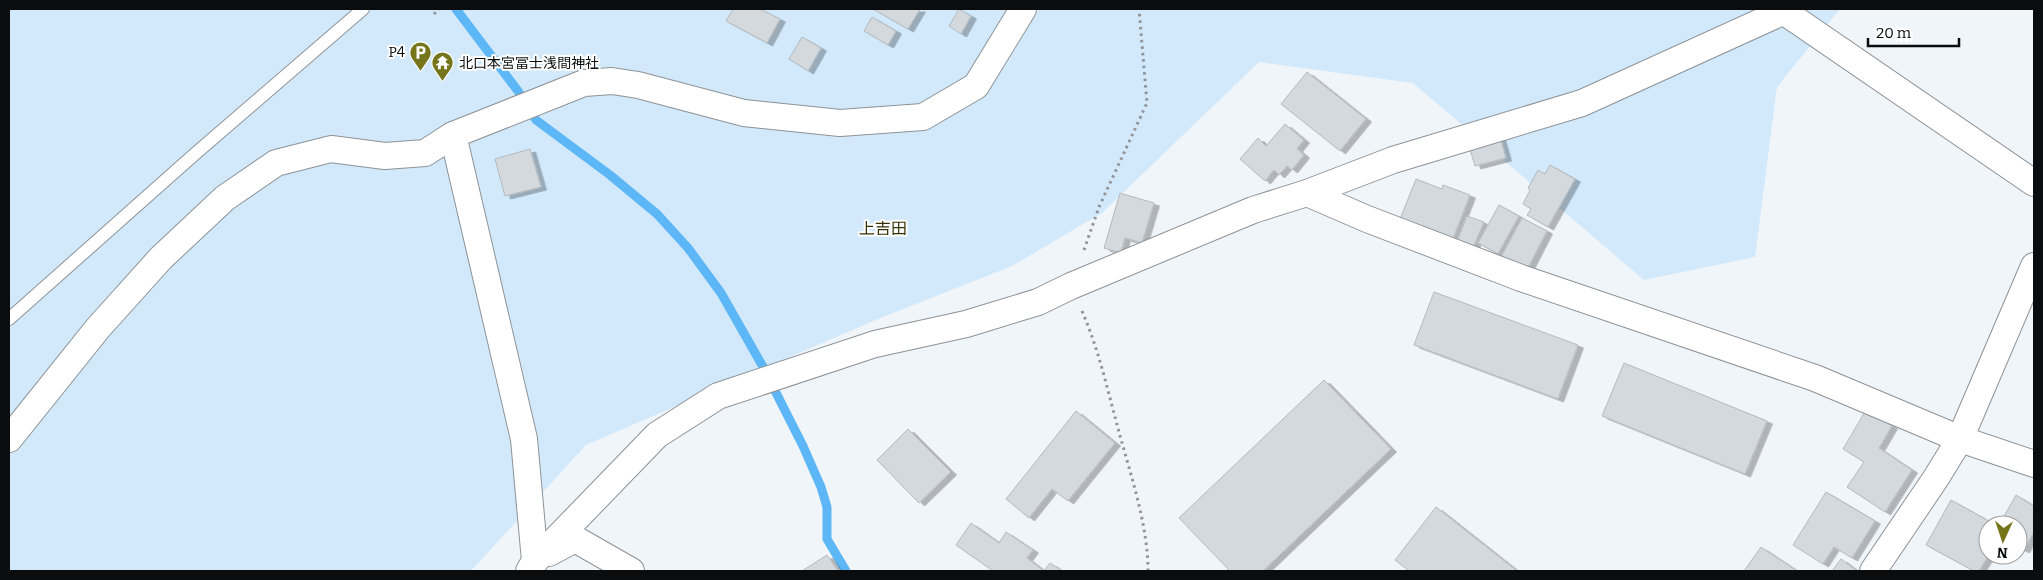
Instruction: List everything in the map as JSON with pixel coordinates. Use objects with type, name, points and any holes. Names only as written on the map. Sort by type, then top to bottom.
[{"type":"street","points":[[9,439],[98,328],[161,258],[225,198],[276,163],[331,149],[385,156],[426,153],[453,135],[584,83],[612,81],[638,85],[744,113],[840,123],[922,117],[976,86],[1023,9]]},
{"type":"street","points":[[532,566],[657,436],[718,396],[875,344],[966,324],[1038,302],[1071,286],[1253,210],[1307,193],[1394,160],[1582,104],[1786,10],[2034,182]]},
{"type":"street","points":[[453,135],[524,439],[532,566]]},
{"type":"street","points":[[1307,193],[1367,219],[1521,278],[1815,378],[1960,440],[2034,464]]},
{"type":"street","points":[[1873,571],[1960,440],[2034,266]]},
{"type":"street","points":[[532,566],[576,539],[630,571]]},
{"type":"lane","points":[[9,319],[196,153],[364,9]]},
{"type":"path","points":[[434,14],[439,9]]},
{"type":"shaded area","points":[[9,9],[1840,9],[1777,87],[1755,257],[1644,280],[1413,83],[1259,62],[1102,213],[1012,266],[878,319],[586,445],[471,571],[9,571]]},
{"type":"building","points":[[733,9],[760,9],[780,19],[767,43],[726,21]]},
{"type":"building","points":[[873,9],[920,9],[908,29]]},
{"type":"building","points":[[959,9],[971,16],[961,34],[949,26]]},
{"type":"building","points":[[872,17],[896,31],[888,45],[864,31]]},
{"type":"building","points":[[802,37],[821,48],[808,71],[789,59]]},
{"type":"building","points":[[1307,72],[1366,119],[1340,151],[1281,104]]},
{"type":"building","points":[[1285,124],[1304,140],[1297,149],[1304,155],[1292,170],[1287,166],[1279,175],[1274,170],[1265,181],[1240,159],[1258,138],[1266,146]]},
{"type":"building","points":[[1500,137],[1506,158],[1475,166],[1469,146]]},
{"type":"building","points":[[530,149],[541,187],[505,196],[495,159]]},
{"type":"building","points":[[1550,165],[1575,179],[1548,227],[1527,215],[1531,209],[1523,204],[1530,190],[1528,188],[1538,170],[1545,174]]},
{"type":"building","points":[[1416,179],[1442,189],[1443,185],[1470,195],[1453,239],[1400,219]]},
{"type":"building","points":[[1120,193],[1154,203],[1142,243],[1125,238],[1121,253],[1104,248]]},
{"type":"building","points":[[1499,205],[1519,216],[1498,254],[1478,243]]},
{"type":"building","points":[[1467,216],[1484,222],[1473,248],[1457,241]]},
{"type":"building","points":[[1522,218],[1547,231],[1527,270],[1501,257]]},
{"type":"building","points":[[1434,292],[1578,345],[1558,399],[1414,345]]},
{"type":"building","points":[[1624,363],[1767,421],[1745,474],[1602,416]]},
{"type":"building","points":[[1324,380],[1391,449],[1263,571],[1230,571],[1179,518]]},
{"type":"building","points":[[1866,410],[1892,426],[1879,448],[1912,470],[1885,512],[1847,487],[1864,462],[1843,449]]},
{"type":"building","points":[[1076,411],[1115,443],[1068,501],[1052,489],[1029,518],[1006,499]]},
{"type":"building","points":[[908,429],[951,472],[919,503],[877,460]]},
{"type":"building","points":[[1826,492],[1875,521],[1852,558],[1834,547],[1823,564],[1793,545]]},
{"type":"building","points":[[2016,495],[2034,506],[2034,532],[2028,543],[2028,515],[2005,515]]},
{"type":"building","points":[[1951,500],[1978,515],[1978,565],[1983,565],[1979,571],[1974,571],[1926,545]]},
{"type":"building","points":[[1436,507],[1517,571],[1409,571],[1395,560]]},
{"type":"building","points":[[971,523],[999,543],[1006,532],[1033,550],[1027,558],[1044,571],[993,571],[956,545]]},
{"type":"building","points":[[1761,547],[1797,571],[1744,571]]},
{"type":"building","points":[[827,555],[838,571],[802,571]]},
{"type":"building","points":[[1841,559],[1857,571],[1832,571]]},
{"type":"building","points":[[1050,563],[1062,571],[1044,571]]},
{"type":"waterway","points":[[456,9],[518,91],[536,120],[610,175],[657,214],[688,248],[721,293],[762,365],[803,446],[821,487],[827,507],[827,539],[846,571]]},
{"type":"place","name":"P4","points":[[421,71]]},
{"type":"place","name":"北口本宮冨士浅間神社","points":[[443,82]]},
{"type":"district","name":"上吉田","points":[[883,228]]}]
